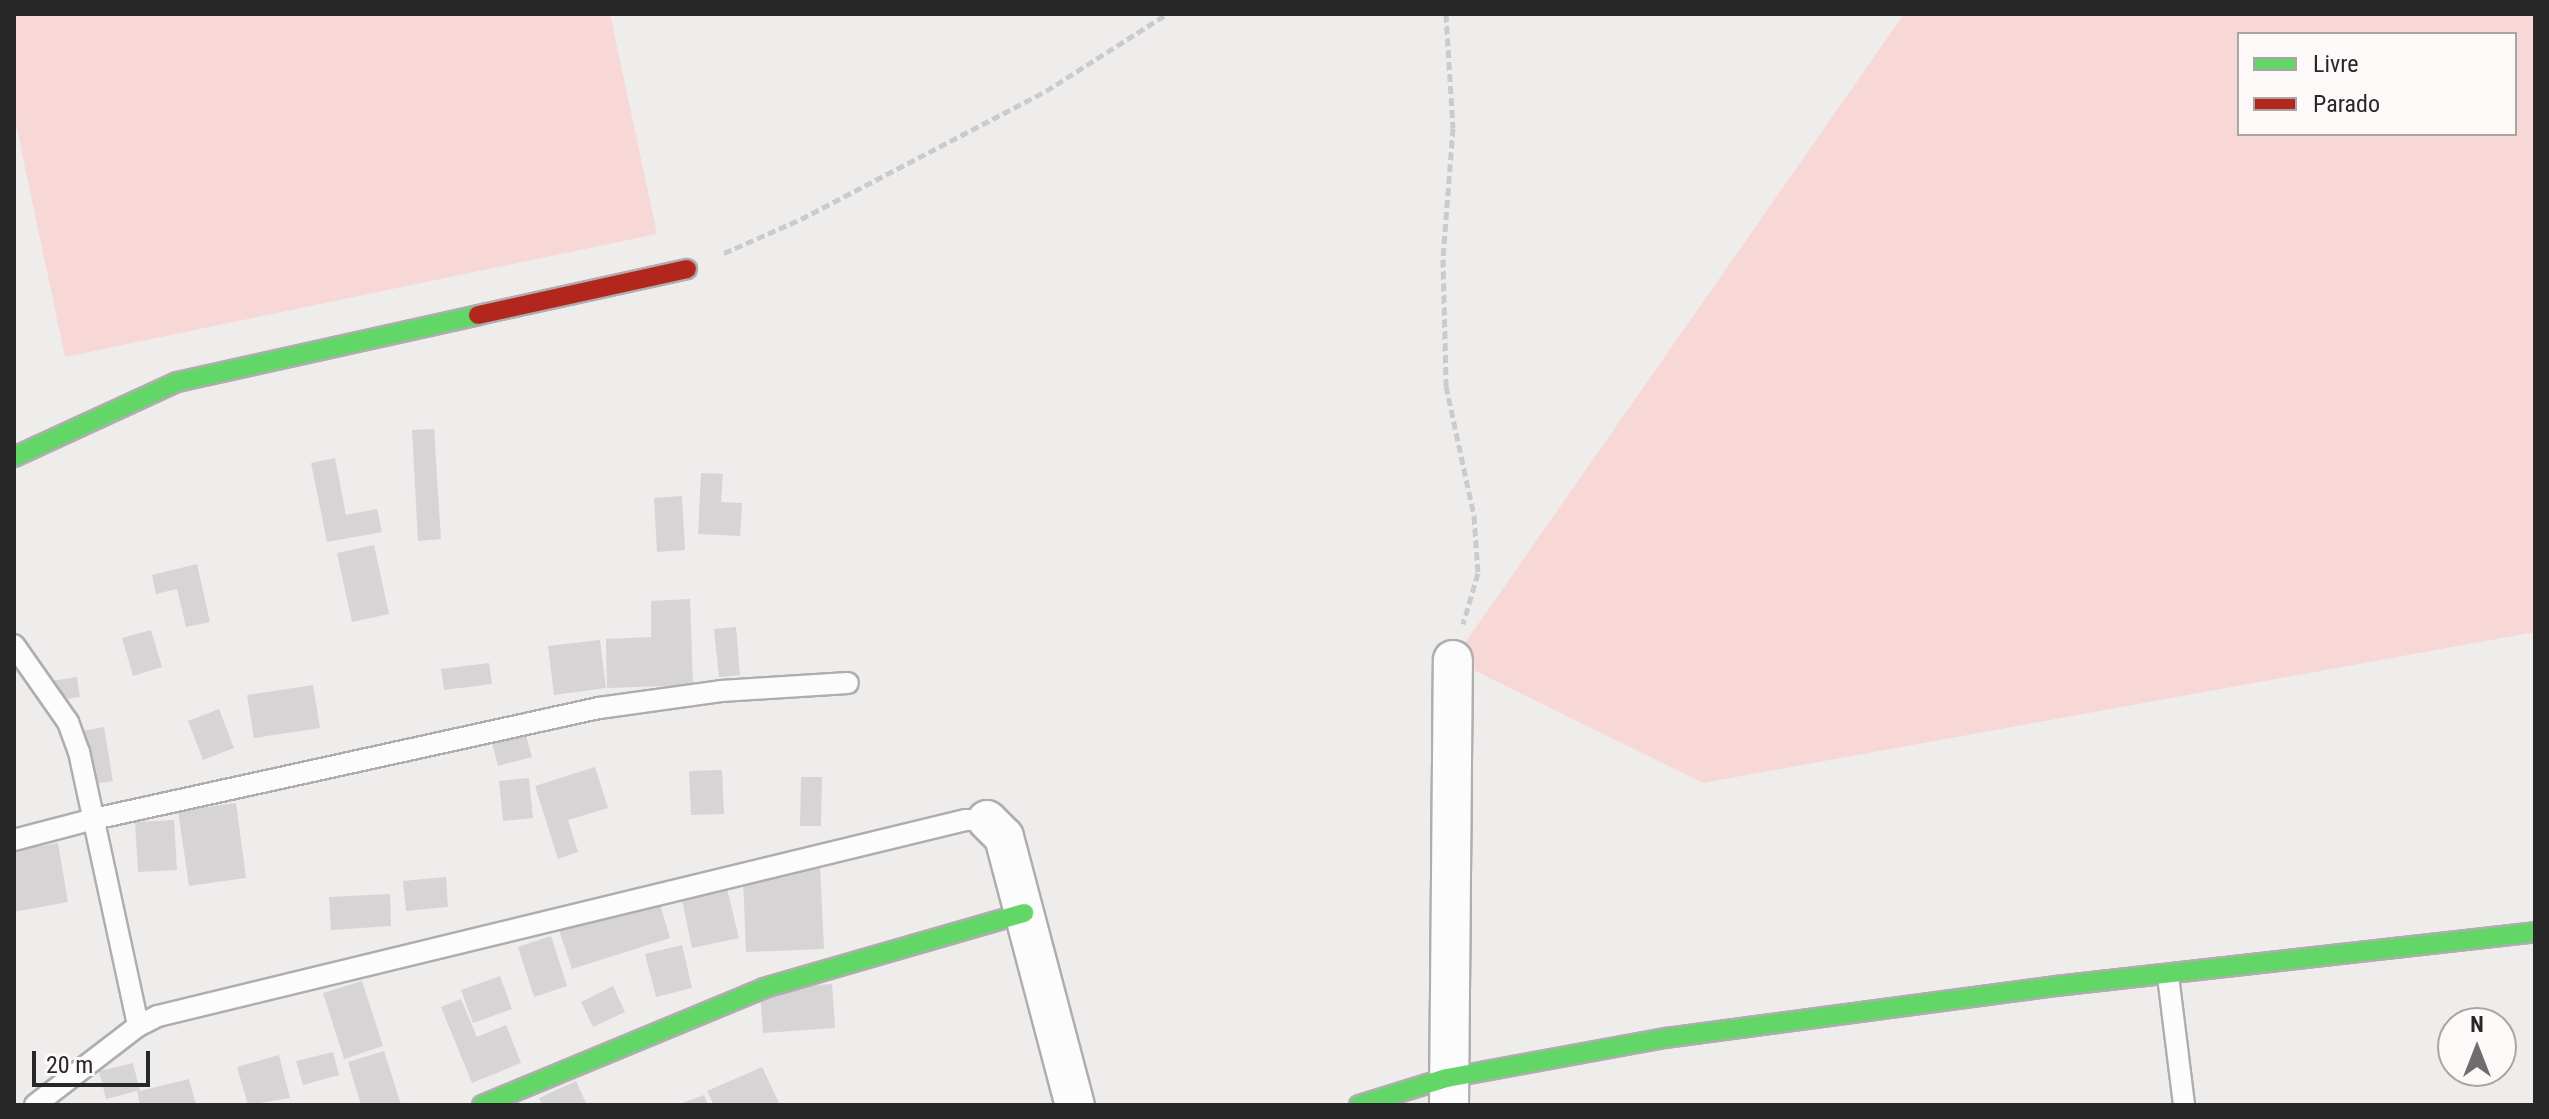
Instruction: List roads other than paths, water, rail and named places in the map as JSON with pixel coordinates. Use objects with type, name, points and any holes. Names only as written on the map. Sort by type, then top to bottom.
[{"type":"street","points":[[14,457],[177,382],[687,269]]},
{"type":"street","points":[[1448,1092],[1453,660]]},
{"type":"street","points":[[987,820],[1004,837],[1075,1105]]},
{"type":"street","points":[[482,1105],[764,988],[1024,913]]},
{"type":"street","points":[[1359,1105],[1448,1092],[1666,1038],[2056,986],[2168,976],[2535,932]]},
{"type":"lane","points":[[14,645],[68,722],[94,819],[138,1026]]},
{"type":"lane","points":[[14,840],[94,819],[599,708],[721,691],[848,683]]},
{"type":"lane","points":[[35,1105],[138,1026],[158,1016],[966,820],[987,820]]},
{"type":"lane","points":[[2168,976],[2184,1105]]}]
